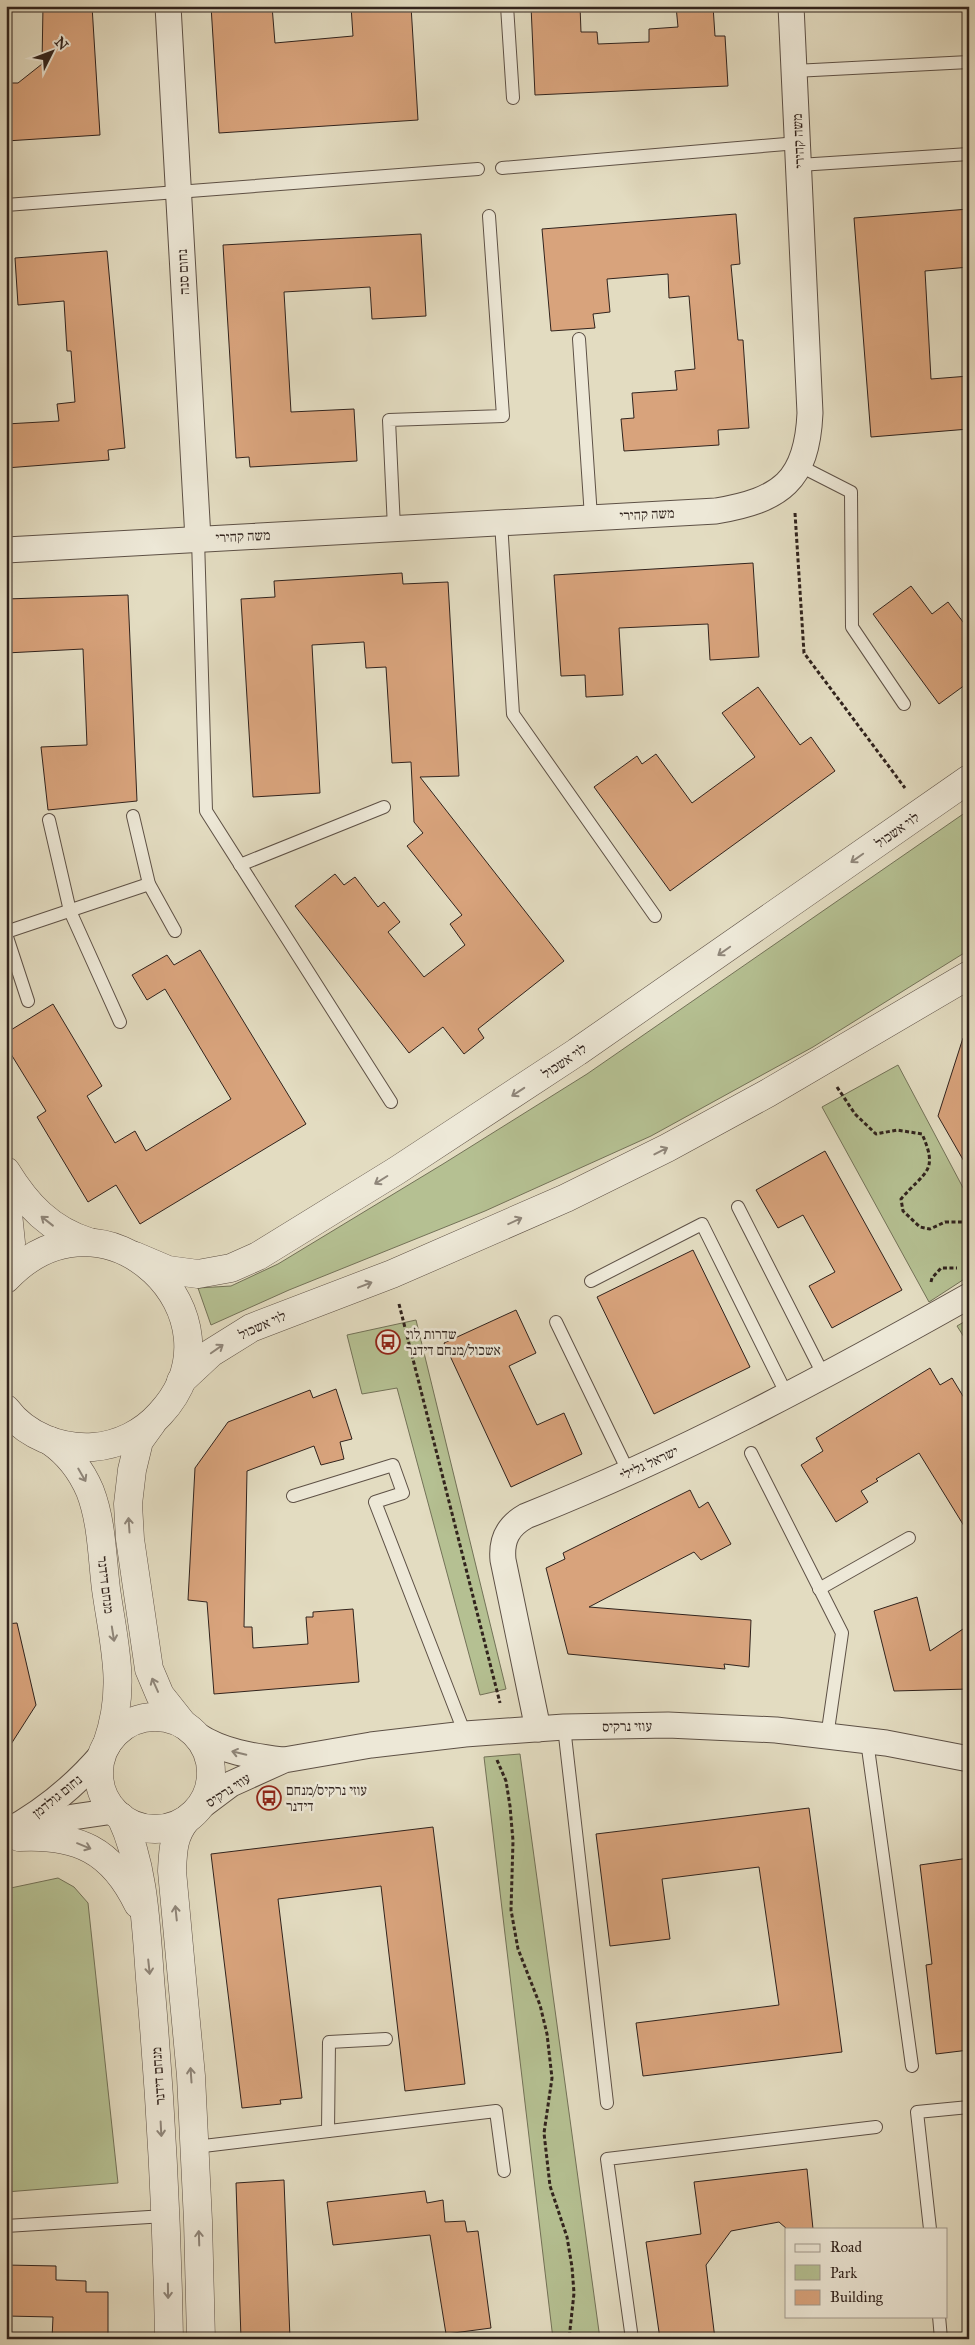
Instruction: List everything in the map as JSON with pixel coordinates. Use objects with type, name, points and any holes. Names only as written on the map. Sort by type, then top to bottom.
[{"type":"street","name":"נחום סנה","points":[[168,6],[198,538]]},
{"type":"street","name":"משה קהירי","points":[[10,549],[732,508],[766,498],[782,487],[796,472],[809,434],[810,413],[791,6]]},
{"type":"street","name":"לוי אשכול","points":[[135,1256],[163,1269],[198,1274],[231,1268],[258,1256],[419,1156],[577,1052],[969,779]]},
{"type":"street","name":"לוי אשכול","points":[[181,1381],[211,1353],[251,1328],[465,1244],[566,1198],[667,1148],[820,1064],[969,975]]},
{"type":"street","points":[[6,1171],[25,1199],[41,1217],[62,1232],[90,1243]]},
{"type":"street","points":[[6,1194],[11,1243],[6,1275]]},
{"type":"street","points":[[6,1279],[30,1259],[44,1251],[59,1246],[90,1243],[106,1245],[135,1256],[161,1277],[179,1304],[187,1335],[186,1358],[181,1381],[174,1396],[139,1441],[134,1459],[129,1493],[130,1539],[149,1669],[160,1695],[190,1730],[210,1759],[212,1776],[208,1793],[177,1833],[174,1843],[172,1871],[187,2027],[195,2147],[201,2339]]},
{"type":"street","name":"ישראל גלילי","points":[[538,1728],[504,1568],[504,1540],[510,1528],[519,1520],[629,1473],[787,1395],[969,1296]]},
{"type":"street","name":"מנחם דידנר","points":[[6,1409],[22,1425],[65,1451],[81,1474],[89,1490],[98,1519],[119,1681],[116,1715],[104,1749]]},
{"type":"street","points":[[6,1434],[42,1437],[80,1447],[111,1444],[126,1439],[154,1421]]},
{"type":"street","points":[[190,1730],[167,1718],[141,1718],[132,1721],[118,1731],[104,1749],[99,1778],[104,1795],[117,1814],[136,1826],[153,1829],[170,1828],[193,1814]]},
{"type":"street","name":"עוזי נרקיס","points":[[193,1814],[231,1784],[284,1760],[371,1745],[485,1732],[564,1726],[668,1726],[776,1730],[867,1741],[969,1759]]},
{"type":"street","name":"עוזי נרקיס","points":[[190,1730],[213,1745],[231,1751],[284,1760]]},
{"type":"street","name":"נחום גולדמן","points":[[10,1837],[30,1818],[67,1790],[104,1749]]},
{"type":"street","name":"מנחם דידנר","points":[[117,1814],[136,1858],[146,1932],[155,2040],[165,2216],[168,2339]]},
{"type":"street","name":"נחום גולדמן","points":[[10,1837],[73,1818],[117,1814]]},
{"type":"street","points":[[10,1837],[45,1836],[64,1839],[94,1850],[116,1868],[132,1892],[139,1905],[146,1932]]},
{"type":"lane","points":[[507,6],[514,98]]},
{"type":"lane","points":[[794,71],[969,62]]},
{"type":"lane","points":[[502,168],[798,154],[969,154]]},
{"type":"lane","points":[[6,206],[478,169]]},
{"type":"lane","points":[[394,528],[389,420],[503,416],[489,216]]},
{"type":"lane","points":[[579,340],[591,517]]},
{"type":"lane","points":[[796,472],[851,492],[852,627],[904,704]]},
{"type":"lane","points":[[501,522],[513,714],[655,916]]},
{"type":"lane","points":[[198,538],[206,811],[390,1102]]},
{"type":"lane","points":[[240,865],[384,807]]},
{"type":"lane","points":[[133,816],[149,884],[174,931]]},
{"type":"lane","points":[[49,820],[70,910],[120,1022]]},
{"type":"lane","points":[[28,1001],[6,933],[149,884]]},
{"type":"lane","points":[[738,1207],[824,1376]]},
{"type":"lane","points":[[590,1281],[702,1224],[787,1395]]},
{"type":"lane","points":[[556,1322],[629,1473]]},
{"type":"lane","points":[[751,1453],[842,1633],[827,1736]]},
{"type":"lane","points":[[293,1496],[393,1464],[403,1493],[375,1502],[485,1732]]},
{"type":"lane","points":[[819,1589],[908,1538]]},
{"type":"lane","points":[[564,1726],[607,2103]]},
{"type":"lane","points":[[867,1741],[912,2066]]},
{"type":"lane","points":[[328,2131],[329,2042],[386,2039]]},
{"type":"lane","points":[[930,2228],[917,2112],[969,2107]]},
{"type":"lane","points":[[195,2147],[496,2112],[504,2171]]},
{"type":"lane","points":[[632,2339],[607,2159],[876,2127]]},
{"type":"lane","points":[[6,2226],[165,2216]]},
{"type":"lane","points":[[939,2318],[941,2339]]},
{"type":"path","points":[[796,472],[804,653],[922,812]]},
{"type":"path","points":[[820,1064],[856,1114],[876,1134],[897,1130],[922,1134],[931,1154],[929,1168],[900,1198],[904,1212],[920,1227],[930,1229],[945,1222],[965,1222],[969,1227]]},
{"type":"path","points":[[392,1274],[485,1732],[506,1781],[513,1841],[511,1910],[518,1949],[540,2005],[547,2034],[552,2078],[544,2133],[550,2186],[567,2237],[572,2267],[574,2293],[569,2339]]},
{"type":"green space","points":[[969,810],[969,950],[813,1047],[651,1136],[485,1211],[289,1290],[211,1325],[198,1288],[231,1286],[278,1264],[443,1164],[587,1074]]},
{"type":"green space","points":[[898,1065],[969,1199],[969,1276],[929,1302],[822,1107]]},
{"type":"green space","points":[[969,1319],[969,1345],[957,1326]]},
{"type":"green space","points":[[416,1320],[506,1689],[480,1695],[397,1388],[362,1394],[347,1335]]},
{"type":"green space","points":[[520,1754],[600,2339],[553,2339],[484,1757]]},
{"type":"green space","points":[[58,1878],[74,1887],[88,1903],[118,2183],[6,2192],[6,1889]]},
{"type":"building","points":[[43,6],[92,6],[100,135],[6,141],[6,83],[18,83],[42,64]]},
{"type":"building","points":[[211,6],[272,6],[275,43],[353,36],[351,6],[411,6],[418,120],[219,133]]},
{"type":"building","points":[[531,6],[580,6],[581,32],[597,32],[598,44],[649,42],[649,29],[678,27],[676,6],[713,6],[715,36],[725,36],[728,86],[535,95]]},
{"type":"building","points":[[969,209],[969,267],[925,271],[931,379],[969,376],[969,429],[871,437],[854,218]]},
{"type":"building","points":[[736,214],[740,264],[731,265],[738,340],[743,340],[749,428],[718,430],[719,445],[624,451],[621,419],[634,418],[632,393],[677,390],[675,371],[695,369],[689,296],[669,298],[668,274],[607,279],[610,312],[593,314],[595,328],[551,331],[542,229]]},
{"type":"building","points":[[421,234],[426,316],[372,319],[370,287],[284,292],[291,412],[354,409],[357,461],[250,467],[249,457],[236,458],[223,245]]},
{"type":"building","points":[[107,251],[125,448],[108,450],[109,460],[6,468],[6,424],[59,421],[57,404],[75,402],[71,351],[67,351],[64,301],[18,305],[15,258]]},
{"type":"building","points":[[753,563],[759,657],[710,660],[708,624],[619,628],[623,695],[586,697],[585,675],[561,676],[554,575]]},
{"type":"building","points":[[402,573],[403,584],[448,582],[459,776],[420,777],[564,961],[478,1029],[484,1038],[464,1054],[443,1027],[409,1053],[295,906],[335,874],[344,885],[355,877],[378,907],[384,902],[400,922],[388,932],[424,977],[465,945],[450,924],[462,915],[407,846],[423,833],[414,822],[411,762],[392,763],[386,667],[366,668],[364,642],[312,645],[320,793],[253,797],[241,599],[275,597],[274,581]]},
{"type":"building","points":[[911,586],[932,614],[948,602],[969,630],[969,682],[939,704],[873,614]]},
{"type":"building","points":[[128,595],[137,801],[48,810],[41,747],[87,745],[83,649],[6,653],[6,599]]},
{"type":"building","points":[[758,687],[800,745],[811,737],[835,771],[670,891],[594,787],[637,756],[642,764],[656,754],[692,803],[755,757],[722,713]]},
{"type":"building","points":[[200,950],[306,1124],[140,1224],[116,1185],[88,1202],[37,1117],[46,1111],[6,1046],[6,1033],[53,1004],[102,1086],[87,1096],[115,1143],[135,1131],[146,1151],[231,1099],[165,989],[147,1000],[132,975],[167,955],[174,965]]},
{"type":"building","points":[[963,1038],[969,1039],[969,1170],[938,1116]]},
{"type":"building","points":[[825,1151],[902,1290],[832,1328],[809,1286],[835,1272],[803,1215],[778,1228],[756,1190]]},
{"type":"building","points":[[693,1250],[750,1367],[654,1414],[597,1297]]},
{"type":"building","points":[[516,1310],[536,1353],[509,1366],[537,1425],[564,1413],[582,1454],[511,1487],[444,1343]]},
{"type":"building","points":[[930,1368],[940,1385],[952,1378],[969,1406],[969,1534],[919,1453],[876,1479],[878,1481],[861,1491],[868,1502],[836,1522],[801,1465],[823,1451],[816,1438]]},
{"type":"building","points":[[336,1389],[352,1439],[340,1442],[344,1459],[321,1465],[314,1446],[247,1471],[244,1627],[252,1627],[253,1648],[308,1644],[306,1617],[313,1617],[313,1612],[353,1609],[359,1682],[214,1694],[207,1602],[188,1600],[195,1468],[228,1422],[310,1390],[313,1398]]},
{"type":"building","points":[[690,1490],[699,1508],[708,1502],[731,1544],[701,1560],[694,1552],[589,1607],[751,1620],[749,1667],[724,1664],[725,1669],[568,1654],[546,1568],[565,1559],[563,1553]]},
{"type":"building","points":[[917,1597],[930,1651],[969,1625],[969,1689],[894,1691],[874,1611]]},
{"type":"building","points":[[17,1623],[36,1705],[6,1752],[6,1624]]},
{"type":"building","points":[[809,1808],[842,2052],[643,2076],[636,2023],[779,2005],[759,1867],[662,1879],[670,1939],[610,1946],[596,1834]]},
{"type":"building","points":[[433,1827],[465,2084],[405,2091],[381,1886],[278,1899],[302,2098],[280,2100],[281,2104],[242,2108],[211,1854]]},
{"type":"building","points":[[969,1858],[969,2050],[936,2054],[926,1965],[932,1964],[920,1865]]},
{"type":"building","points":[[807,2169],[813,2228],[786,2228],[779,2222],[731,2231],[706,2265],[715,2339],[660,2339],[646,2242],[701,2234],[694,2182]]},
{"type":"building","points":[[284,2180],[290,2339],[241,2339],[236,2183]]},
{"type":"building","points":[[425,2191],[427,2203],[443,2200],[445,2222],[465,2221],[467,2232],[478,2231],[491,2328],[446,2334],[430,2235],[333,2245],[327,2202]]},
{"type":"building","points":[[6,2265],[56,2266],[56,2280],[86,2281],[86,2292],[108,2292],[108,2339],[52,2339],[53,2317],[6,2316]]},
{"type":"place","name":"שדרות לוי אשכול/מנחם דידנר","points":[[388,1342]]},
{"type":"place","name":"עוזי נרקיס/מנחם דידנר","points":[[269,1798]]}]
